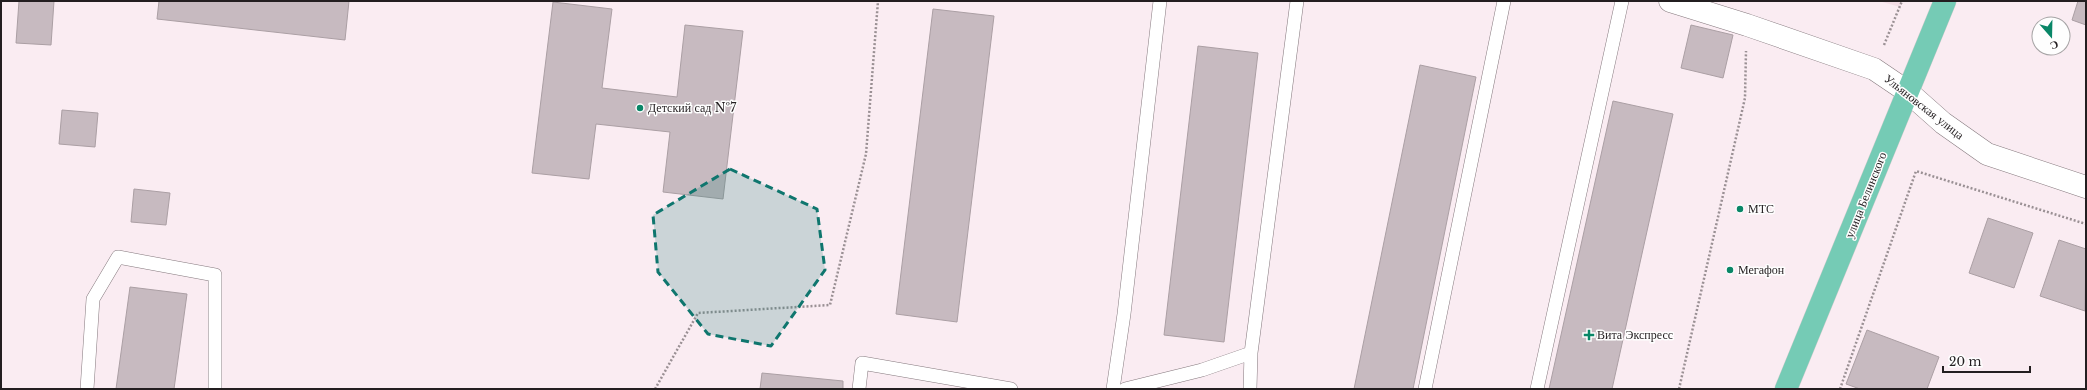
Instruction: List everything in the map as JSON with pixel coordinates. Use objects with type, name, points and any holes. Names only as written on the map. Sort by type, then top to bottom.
[{"type":"main road","name":"улица Белинского","points":[[1786,389],[1945,1]]},
{"type":"street","name":"Ульяновская улица","points":[[1670,1],[1747,24],[1874,69],[1908,92],[1943,123],[1987,154],[2086,187]]},
{"type":"lane","points":[[1113,389],[1124,314],[1160,1]]},
{"type":"lane","points":[[1250,389],[1251,353],[1297,1]]},
{"type":"lane","points":[[1425,389],[1504,1]]},
{"type":"lane","points":[[1537,389],[1622,1]]},
{"type":"lane","points":[[87,389],[93,299],[118,257],[215,275],[215,389]]},
{"type":"lane","points":[[1125,389],[1202,370],[1251,353]]},
{"type":"lane","points":[[859,389],[862,363],[1010,389]]},
{"type":"path","points":[[655,389],[698,313],[830,305],[866,154],[878,1]]},
{"type":"path","points":[[1874,69],[1902,1]]},
{"type":"path","points":[[1679,389],[1744,98],[1747,24]]},
{"type":"path","points":[[1840,389],[1916,171],[2086,224]]},
{"type":"highlighted area","points":[[730,169],[817,209],[825,270],[771,346],[708,334],[658,272],[653,215]]},
{"type":"shaded area","points":[[1879,1],[1902,1],[1900,7]]},
{"type":"building","points":[[19,1],[54,1],[51,45],[16,43]]},
{"type":"building","points":[[159,1],[349,1],[345,40],[157,19]]},
{"type":"building","points":[[2078,1],[2086,1],[2086,25],[2072,20]]},
{"type":"building","points":[[553,2],[612,9],[602,88],[677,97],[685,25],[743,31],[723,199],[663,192],[670,132],[596,124],[589,179],[532,173]]},
{"type":"building","points":[[933,9],[994,16],[957,322],[896,314]]},
{"type":"building","points":[[1691,25],[1733,35],[1723,78],[1681,68]]},
{"type":"building","points":[[1198,46],[1258,53],[1224,342],[1164,335]]},
{"type":"building","points":[[1420,65],[1476,77],[1413,389],[1354,389]]},
{"type":"building","points":[[1613,101],[1673,114],[1612,389],[1549,389]]},
{"type":"building","points":[[62,110],[98,113],[95,147],[59,144]]},
{"type":"building","points":[[134,189],[170,193],[166,225],[131,222]]},
{"type":"building","points":[[1988,218],[2033,233],[2014,288],[1969,273]]},
{"type":"building","points":[[2059,240],[2086,249],[2085,311],[2040,296]]},
{"type":"building","points":[[130,287],[187,294],[174,389],[116,389]]},
{"type":"building","points":[[1867,330],[1939,357],[1927,389],[1860,389],[1846,384]]},
{"type":"building","points":[[762,373],[843,381],[843,389],[760,389]]},
{"type":"place","name":"Детский сад №7","points":[[640,108]]},
{"type":"place","name":"МТС","points":[[1740,209]]},
{"type":"place","name":"Мегафон","points":[[1730,270]]},
{"type":"place","name":"Вита Экспресс","points":[[1589,335]]}]
